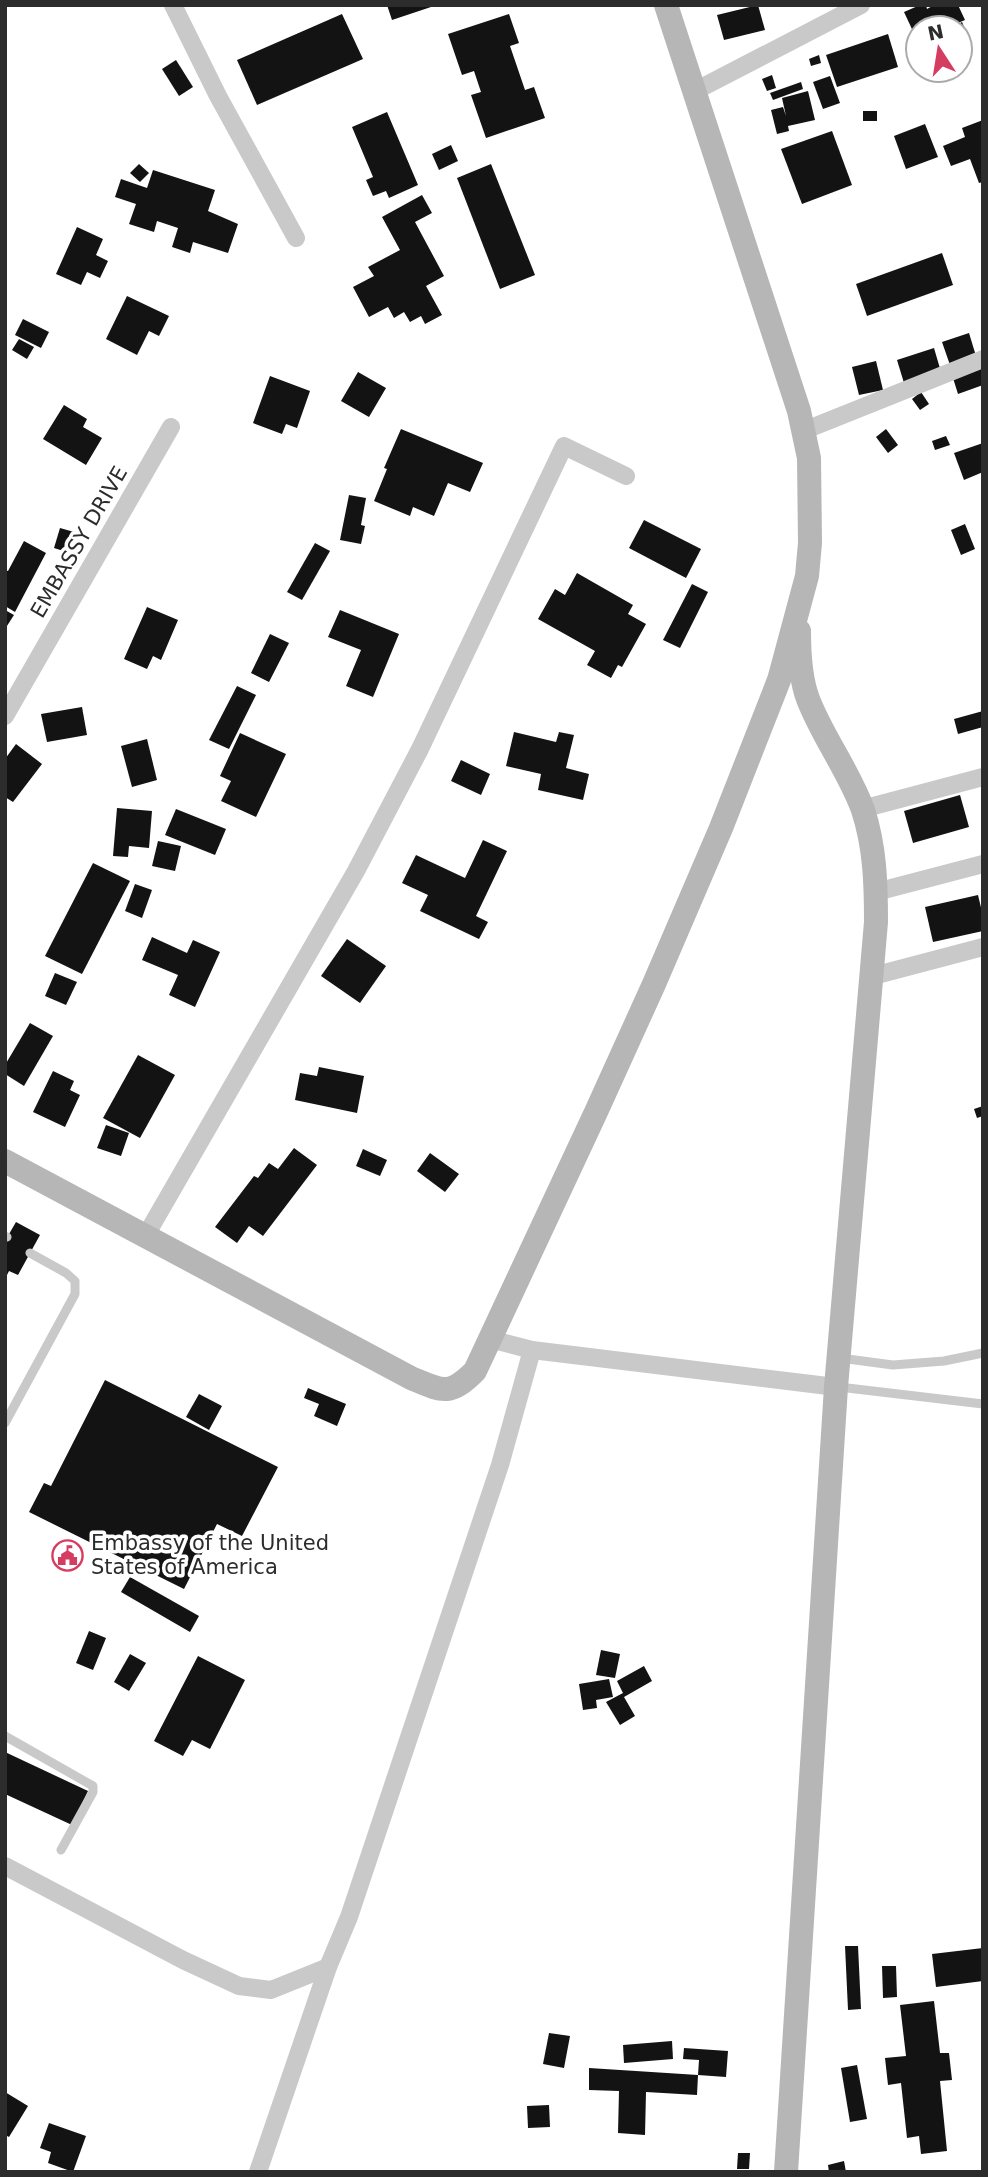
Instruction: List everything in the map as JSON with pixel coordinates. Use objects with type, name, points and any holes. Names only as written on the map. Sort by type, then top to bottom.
[{"type":"street","points":[[173,5],[230,118],[296,238]]},
{"type":"street","points":[[5,1161],[411,1378],[435,1388],[450,1390],[463,1384],[475,1371],[654,984],[721,828],[779,680],[807,576],[810,529],[809,458],[803,431],[787,369],[666,5]]},
{"type":"street","points":[[695,91],[860,5]]},
{"type":"street","points":[[803,431],[983,359]]},
{"type":"street","name":"EMBASSY DRIVE","points":[[5,716],[171,427]]},
{"type":"street","points":[[145,1237],[363,859],[420,749],[564,446],[626,476]]},
{"type":"street","points":[[786,2172],[838,1358],[873,976],[876,892],[872,841],[862,808],[845,766],[814,712],[806,690],[799,655],[799,609]]},
{"type":"street","points":[[765,714],[791,708],[814,712]]},
{"type":"street","points":[[862,808],[983,777]]},
{"type":"street","points":[[876,892],[983,864]]},
{"type":"street","points":[[873,976],[983,947]]},
{"type":"street","points":[[490,1339],[533,1350],[836,1387]]},
{"type":"street","points":[[258,2172],[328,1967],[349,1917],[496,1478],[533,1350]]},
{"type":"street","points":[[5,1866],[183,1960],[239,1986],[271,1990],[328,1967]]},
{"type":"lane","points":[[5,1423],[75,1294],[75,1281],[30,1253]]},
{"type":"lane","points":[[838,1358],[893,1365],[944,1361],[983,1353]]},
{"type":"lane","points":[[836,1387],[983,1404]]},
{"type":"lane","points":[[5,1736],[93,1786],[93,1792],[61,1850]]},
{"type":"building","points":[[387,5],[434,5],[434,6],[392,20]]},
{"type":"building","points":[[758,5],[765,30],[724,40],[717,15]]},
{"type":"building","points":[[920,5],[926,5],[927,9],[934,5],[958,5],[962,14],[905,14],[904,12]]},
{"type":"building","points":[[342,14],[363,59],[257,105],[237,60]]},
{"type":"building","points":[[509,14],[519,43],[510,46],[525,90],[534,87],[545,118],[486,138],[471,95],[481,92],[474,71],[462,75],[448,34]]},
{"type":"building","points":[[888,34],[898,67],[837,87],[826,55]]},
{"type":"building","points":[[819,55],[821,63],[811,66],[809,59]]},
{"type":"building","points":[[176,60],[193,87],[179,96],[162,69]]},
{"type":"building","points":[[772,75],[776,88],[767,91],[762,79]]},
{"type":"building","points":[[830,76],[840,103],[823,109],[813,82]]},
{"type":"building","points":[[801,82],[803,89],[773,100],[770,93]]},
{"type":"building","points":[[808,91],[815,120],[788,126],[789,131],[777,134],[771,110],[783,107],[786,116],[782,98]]},
{"type":"building","points":[[863,111],[877,111],[877,121],[863,121]]},
{"type":"building","points":[[387,112],[418,185],[389,198],[386,191],[373,196],[366,180],[373,177],[352,127]]},
{"type":"building","points":[[983,120],[983,182],[979,183],[970,159],[951,166],[943,146],[965,137],[962,128]]},
{"type":"building","points":[[925,124],[938,157],[906,169],[894,136]]},
{"type":"building","points":[[832,131],[852,185],[802,204],[781,149]]},
{"type":"building","points":[[451,145],[458,161],[439,170],[432,154]]},
{"type":"building","points":[[139,164],[149,173],[140,182],[130,173]]},
{"type":"building","points":[[491,164],[535,275],[500,289],[457,178]]},
{"type":"building","points":[[153,170],[215,190],[208,211],[238,224],[228,253],[193,242],[190,253],[172,247],[178,228],[157,221],[154,232],[129,224],[136,204],[115,197],[121,179],[147,188]]},
{"type":"building","points":[[422,195],[432,213],[415,222],[444,276],[426,286],[442,315],[425,324],[421,316],[410,322],[404,312],[394,318],[388,307],[369,317],[353,287],[374,276],[368,267],[400,250],[382,217]]},
{"type":"building","points":[[77,227],[103,239],[96,255],[108,261],[100,278],[87,272],[81,285],[56,274]]},
{"type":"building","points":[[942,253],[953,285],[867,316],[856,284]]},
{"type":"building","points":[[127,296],[169,316],[159,336],[149,331],[137,355],[106,339]]},
{"type":"building","points":[[23,319],[49,332],[41,348],[15,335]]},
{"type":"building","points":[[969,333],[976,356],[950,365],[942,342]]},
{"type":"building","points":[[19,339],[34,347],[27,359],[12,350]]},
{"type":"building","points":[[934,348],[941,372],[904,383],[897,360]]},
{"type":"building","points":[[876,361],[883,390],[859,395],[852,367]]},
{"type":"building","points":[[983,368],[983,385],[958,394],[953,378]]},
{"type":"building","points":[[358,372],[386,388],[369,417],[341,401]]},
{"type":"building","points":[[270,376],[310,391],[297,428],[286,424],[282,434],[253,423]]},
{"type":"building","points":[[921,392],[929,404],[920,410],[912,399]]},
{"type":"building","points":[[64,405],[87,419],[83,427],[102,438],[86,465],[43,439]]},
{"type":"building","points":[[401,429],[483,463],[470,492],[448,483],[434,516],[413,507],[410,516],[374,501],[387,469],[384,468]]},
{"type":"building","points":[[886,429],[898,445],[888,453],[876,437]]},
{"type":"building","points":[[946,436],[950,445],[935,450],[932,441]]},
{"type":"building","points":[[983,443],[983,472],[964,480],[954,453]]},
{"type":"building","points":[[349,495],[366,498],[361,544],[340,540]]},
{"type":"building","points":[[644,520],[701,549],[686,578],[629,548]]},
{"type":"building","points":[[965,524],[975,549],[961,555],[951,530]]},
{"type":"building","points":[[60,528],[81,534],[76,555],[54,548]]},
{"type":"building","points":[[24,541],[46,553],[15,612],[5,606],[5,570],[8,571]]},
{"type":"building","points":[[315,543],[330,551],[302,600],[287,592]]},
{"type":"building","points":[[577,573],[633,605],[628,614],[646,624],[622,667],[618,665],[611,678],[587,665],[595,651],[538,619],[555,589],[565,595]]},
{"type":"building","points":[[692,584],[708,592],[680,648],[663,640]]},
{"type":"building","points":[[147,607],[178,620],[161,660],[153,656],[147,669],[124,659]]},
{"type":"building","points":[[5,610],[14,615],[5,629]]},
{"type":"building","points":[[340,610],[399,634],[373,697],[346,686],[361,650],[328,637]]},
{"type":"building","points":[[270,634],[289,643],[269,682],[251,673]]},
{"type":"building","points":[[237,686],[256,695],[229,749],[209,740]]},
{"type":"building","points":[[82,707],[87,735],[47,742],[41,714]]},
{"type":"building","points":[[983,711],[983,727],[958,734],[954,719]]},
{"type":"building","points":[[514,732],[556,742],[559,732],[574,735],[566,768],[589,774],[583,800],[538,790],[541,774],[506,766]]},
{"type":"building","points":[[240,733],[286,754],[256,817],[221,801],[231,781],[220,776]]},
{"type":"building","points":[[147,739],[157,780],[132,787],[121,746]]},
{"type":"building","points":[[16,744],[42,764],[13,802],[5,797],[5,759]]},
{"type":"building","points":[[461,760],[490,774],[481,795],[451,781]]},
{"type":"building","points":[[960,795],[969,827],[913,843],[904,811]]},
{"type":"building","points":[[117,808],[152,811],[149,848],[129,846],[128,857],[113,856]]},
{"type":"building","points":[[176,809],[226,829],[215,855],[165,835]]},
{"type":"building","points":[[483,840],[507,851],[476,916],[488,922],[479,939],[420,911],[428,895],[402,883],[416,855],[465,878]]},
{"type":"building","points":[[158,841],[181,846],[175,871],[152,866]]},
{"type":"building","points":[[93,863],[130,881],[82,974],[45,956]]},
{"type":"building","points":[[135,884],[152,890],[142,918],[125,911]]},
{"type":"building","points":[[978,895],[983,931],[933,942],[925,907]]},
{"type":"building","points":[[152,937],[187,953],[193,940],[220,952],[195,1007],[169,995],[178,975],[142,960]]},
{"type":"building","points":[[347,939],[386,966],[360,1003],[321,976]]},
{"type":"building","points":[[55,973],[77,982],[66,1005],[45,996]]},
{"type":"building","points":[[30,1023],[53,1036],[24,1086],[5,1074],[5,1065]]},
{"type":"building","points":[[138,1055],[175,1075],[140,1138],[103,1118]]},
{"type":"building","points":[[319,1067],[364,1076],[357,1113],[295,1100],[300,1073],[317,1076]]},
{"type":"building","points":[[53,1071],[74,1081],[70,1090],[80,1095],[65,1127],[33,1112]]},
{"type":"building","points":[[983,1106],[983,1116],[977,1118],[974,1109]]},
{"type":"building","points":[[106,1125],[129,1133],[121,1156],[97,1148]]},
{"type":"building","points":[[294,1148],[317,1165],[263,1236],[249,1226],[237,1243],[215,1227],[254,1176],[258,1178],[269,1163],[278,1169]]},
{"type":"building","points":[[363,1149],[387,1160],[380,1176],[356,1166]]},
{"type":"building","points":[[430,1153],[459,1174],[445,1192],[417,1171]]},
{"type":"building","points":[[16,1222],[40,1235],[18,1275],[9,1271],[5,1279],[5,1241]]},
{"type":"building","points":[[105,1380],[278,1467],[242,1536],[217,1524],[184,1589],[29,1512],[44,1483],[51,1486]]},
{"type":"building","points":[[308,1388],[346,1404],[337,1426],[314,1416],[319,1404],[304,1398]]},
{"type":"building","points":[[199,1394],[222,1406],[209,1430],[186,1417]]},
{"type":"building","points":[[130,1577],[199,1616],[190,1632],[121,1592]]},
{"type":"building","points":[[89,1631],[106,1638],[93,1670],[76,1663]]},
{"type":"building","points":[[601,1650],[620,1654],[615,1678],[596,1675]]},
{"type":"building","points":[[130,1654],[146,1663],[129,1691],[114,1682]]},
{"type":"building","points":[[198,1656],[245,1680],[210,1749],[192,1740],[183,1756],[154,1741]]},
{"type":"building","points":[[644,1666],[652,1681],[624,1697],[635,1716],[620,1725],[606,1702],[623,1693],[617,1681]]},
{"type":"building","points":[[609,1679],[613,1697],[596,1700],[597,1708],[583,1710],[579,1684]]},
{"type":"building","points":[[5,1752],[88,1791],[72,1825],[5,1794]]},
{"type":"building","points":[[845,1946],[858,1946],[861,2009],[848,2010]]},
{"type":"building","points":[[983,1948],[983,1981],[936,1987],[932,1954]]},
{"type":"building","points":[[882,1966],[896,1966],[897,1997],[883,1998]]},
{"type":"building","points":[[934,2001],[940,2053],[949,2053],[952,2080],[940,2081],[947,2151],[921,2154],[919,2136],[907,2138],[901,2083],[888,2085],[885,2058],[906,2056],[900,2005]]},
{"type":"building","points":[[549,2033],[570,2036],[564,2068],[543,2064]]},
{"type":"building","points":[[672,2041],[673,2059],[624,2063],[623,2045]]},
{"type":"building","points":[[684,2048],[728,2051],[726,2077],[698,2075],[699,2060],[683,2059]]},
{"type":"building","points":[[857,2065],[867,2119],[850,2122],[841,2068]]},
{"type":"building","points":[[589,2068],[698,2075],[697,2095],[646,2092],[645,2135],[618,2133],[619,2091],[589,2090]]},
{"type":"building","points":[[5,2092],[28,2106],[9,2137],[5,2135]]},
{"type":"building","points":[[549,2105],[550,2127],[528,2128],[527,2106]]},
{"type":"building","points":[[49,2123],[86,2136],[73,2172],[48,2163],[51,2152],[40,2148]]},
{"type":"building","points":[[738,2153],[750,2153],[749,2169],[737,2169]]},
{"type":"building","points":[[844,2161],[846,2172],[829,2172],[828,2165]]},
{"type":"place","name":"Embassy of the United States of America","points":[[68,1555]]}]
